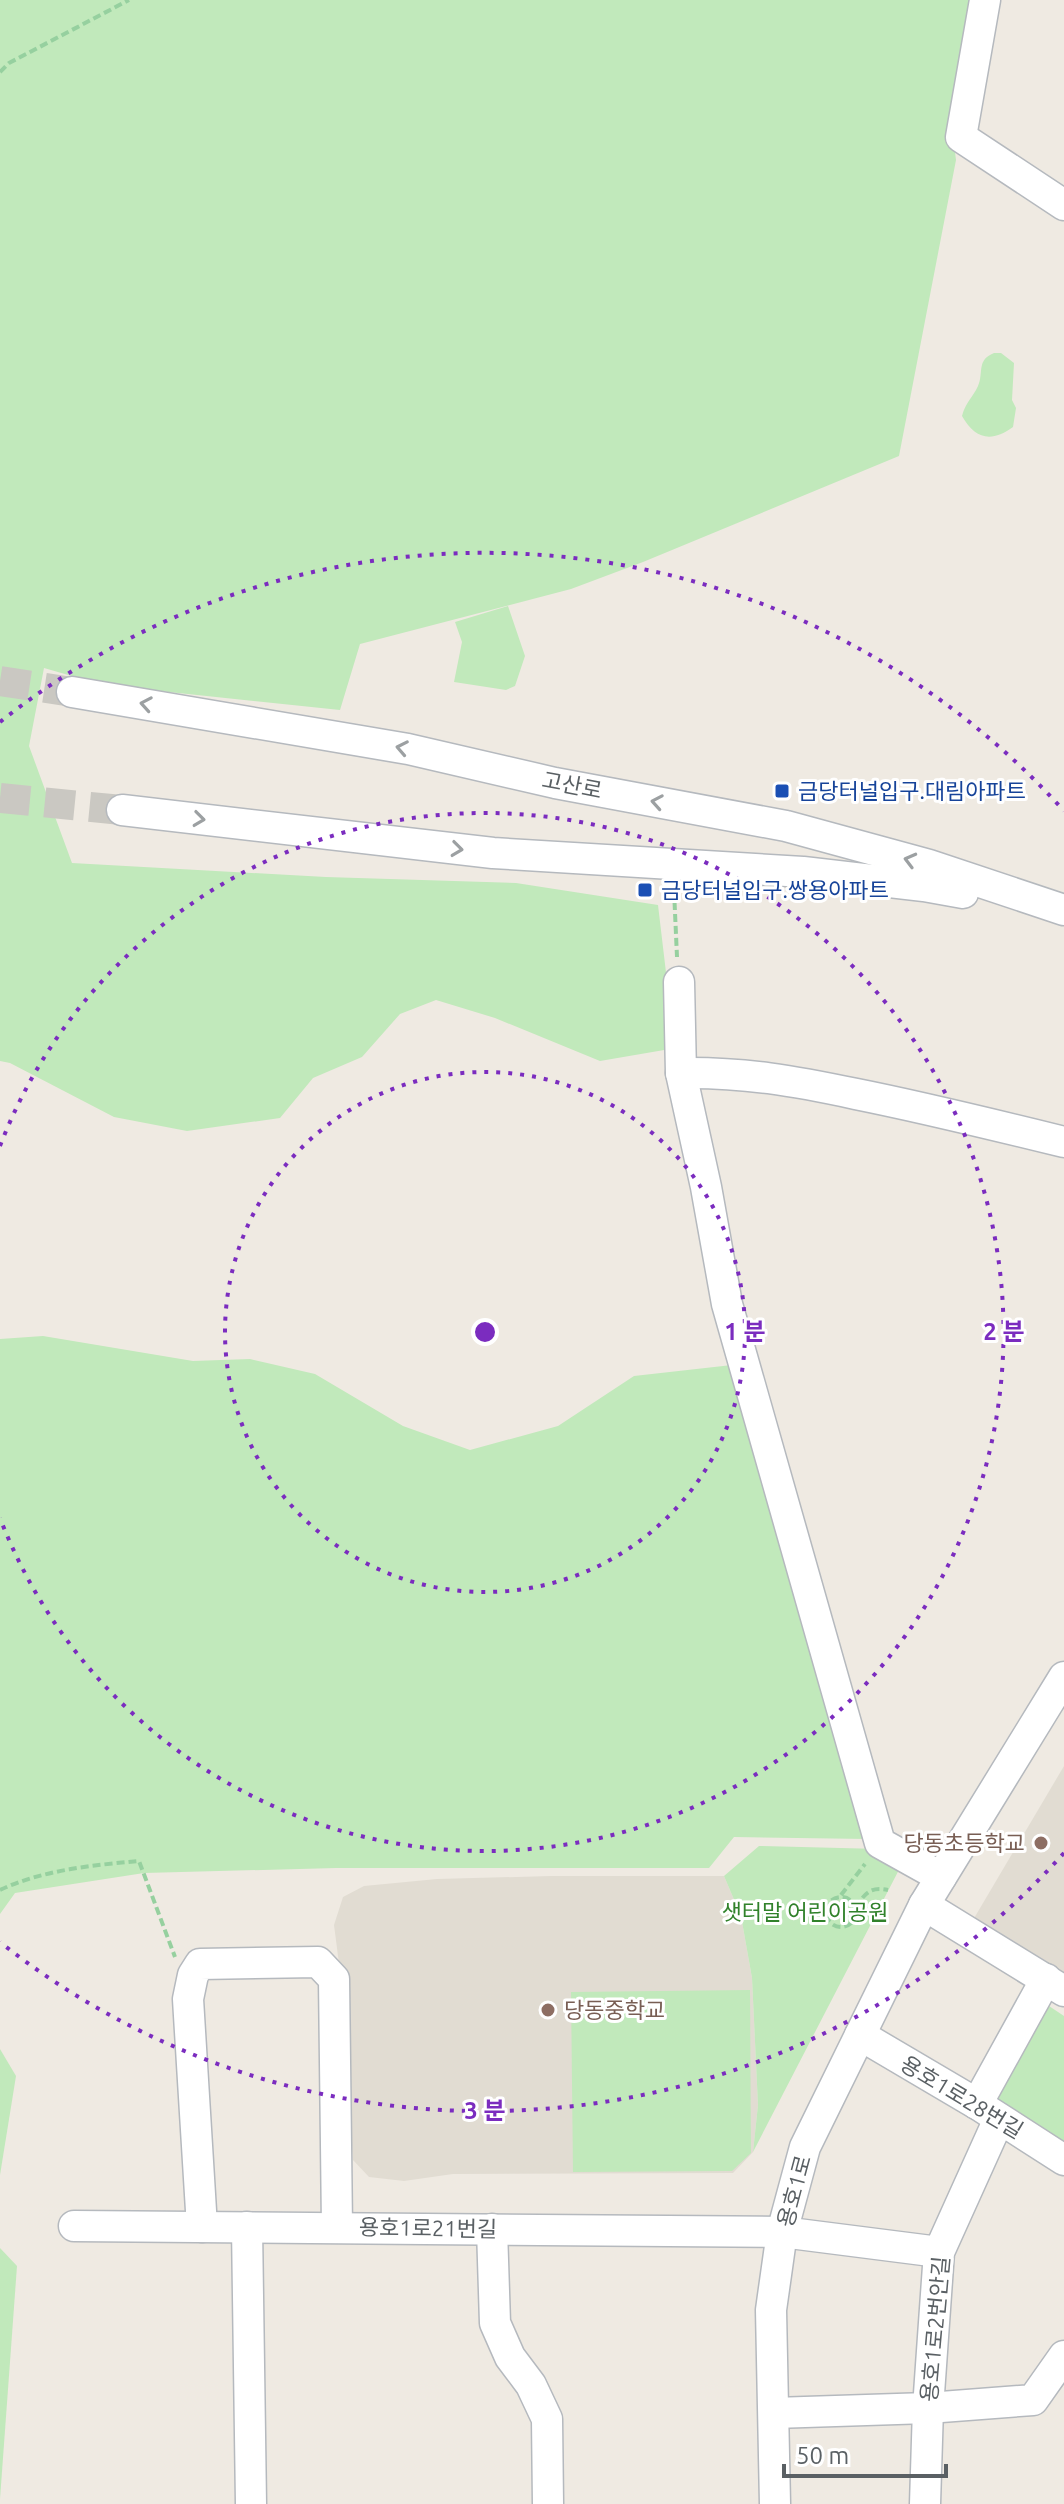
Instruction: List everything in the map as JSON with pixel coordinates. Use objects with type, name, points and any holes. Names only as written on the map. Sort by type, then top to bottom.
[{"type":"street","points":[[985,0],[961,137],[1064,205]]},
{"type":"street","name":"고산로","points":[[72,692],[408,749],[555,783],[786,826],[929,865],[1064,911]]},
{"type":"street","name":"고산로","points":[[122,810],[493,853],[803,872],[924,886],[1064,911]]},
{"type":"street","points":[[679,982],[681,1073],[727,1304],[880,1843],[941,1877]]},
{"type":"street","points":[[681,1073],[724,1072],[779,1078],[920,1106],[1064,1142]]},
{"type":"street","name":"용호1로","points":[[775,2504],[771,2310],[782,2232],[805,2147],[924,1905],[1064,1677]]},
{"type":"street","points":[[924,1905],[1055,1985]]},
{"type":"street","points":[[202,2227],[188,1999],[193,1975],[200,1964],[318,1962],[334,1979],[337,2227]]},
{"type":"street","name":"용호1로2번안길","points":[[925,2504],[939,2252],[988,2111],[1055,1985]]},
{"type":"street","name":"용호1로28번길","points":[[860,2035],[1064,2160]]},
{"type":"street","name":"용호1로21번길","points":[[74,2226],[782,2232],[939,2252]]},
{"type":"street","points":[[247,2227],[251,2504]]},
{"type":"street","points":[[492,2229],[495,2323],[510,2357],[531,2385],[547,2419],[548,2504]]},
{"type":"street","points":[[774,2413],[928,2408],[1033,2400],[1064,2356]]},
{"type":"path","points":[[0,72],[9,63],[129,0]]},
{"type":"path","points":[[672,864],[679,982]]},
{"type":"path","points":[[880,1843],[841,1896],[831,1899],[826,1907],[829,1922],[837,1927],[847,1926],[855,1918],[863,1895],[871,1890],[888,1890]]},
{"type":"path","points":[[0,1890],[40,1877],[139,1861],[173,1955],[193,1975]]},
{"type":"path","points":[[841,1896],[851,1900],[856,1908]]},
{"type":"shaded area","name":"당동초등학교","points":[[1064,1766],[1064,1979],[973,1920]]},
{"type":"shaded area","name":"당동중학교","points":[[724,1876],[741,1916],[752,1978],[758,2105],[753,2152],[733,2173],[453,2174],[404,2181],[369,2177],[353,2160],[341,1979],[334,1925],[343,1897],[364,1886],[437,1879]]},
{"type":"green space","points":[[0,0],[973,0],[951,121],[956,160],[899,456],[571,589],[360,644],[340,710],[103,685],[44,668],[29,746],[72,863],[326,877],[516,883],[658,905],[667,981],[670,1049],[600,1061],[495,1018],[436,1000],[400,1014],[362,1057],[313,1078],[280,1118],[187,1131],[114,1117],[10,1063],[0,1061]]},
{"type":"green space","points":[[994,353],[1001,353],[1014,363],[1012,400],[1016,408],[1013,427],[991,437],[972,430],[962,416],[978,386],[985,359]]},
{"type":"green space","points":[[508,606],[525,656],[515,686],[506,690],[454,682],[462,642],[455,622]]},
{"type":"green space","points":[[43,1336],[193,1361],[250,1359],[315,1374],[403,1426],[470,1450],[558,1426],[634,1376],[732,1365],[868,1839],[734,1837],[709,1868],[336,1868],[144,1873],[15,1893],[0,1914],[0,1339]]},
{"type":"green space","name":"샛터말 어린이공원","points":[[759,1846],[880,1849],[903,1862],[753,2152],[758,2105],[752,1978],[741,1916],[724,1876]]},
{"type":"green space","points":[[750,1990],[751,2153],[732,2171],[573,2172],[571,1992]]},
{"type":"green space","points":[[1049,2006],[1064,2016],[1064,2145],[993,2100],[1039,2009]]},
{"type":"green space","points":[[0,2049],[16,2076],[0,2175]]},
{"type":"green space","points":[[0,2248],[17,2266],[0,2499]]},
{"type":"tunnel","points":[[0,681],[72,692]]},
{"type":"tunnel","points":[[0,798],[122,810]]},
{"type":"place","name":"금당터널입구.대림아파트","points":[[782,791]]},
{"type":"place","name":"금당터널입구.쌍용아파트","points":[[645,890]]},
{"type":"place","name":"당동초등학교","points":[[1041,1843]]},
{"type":"place","name":"당동중학교","points":[[548,2010]]}]
